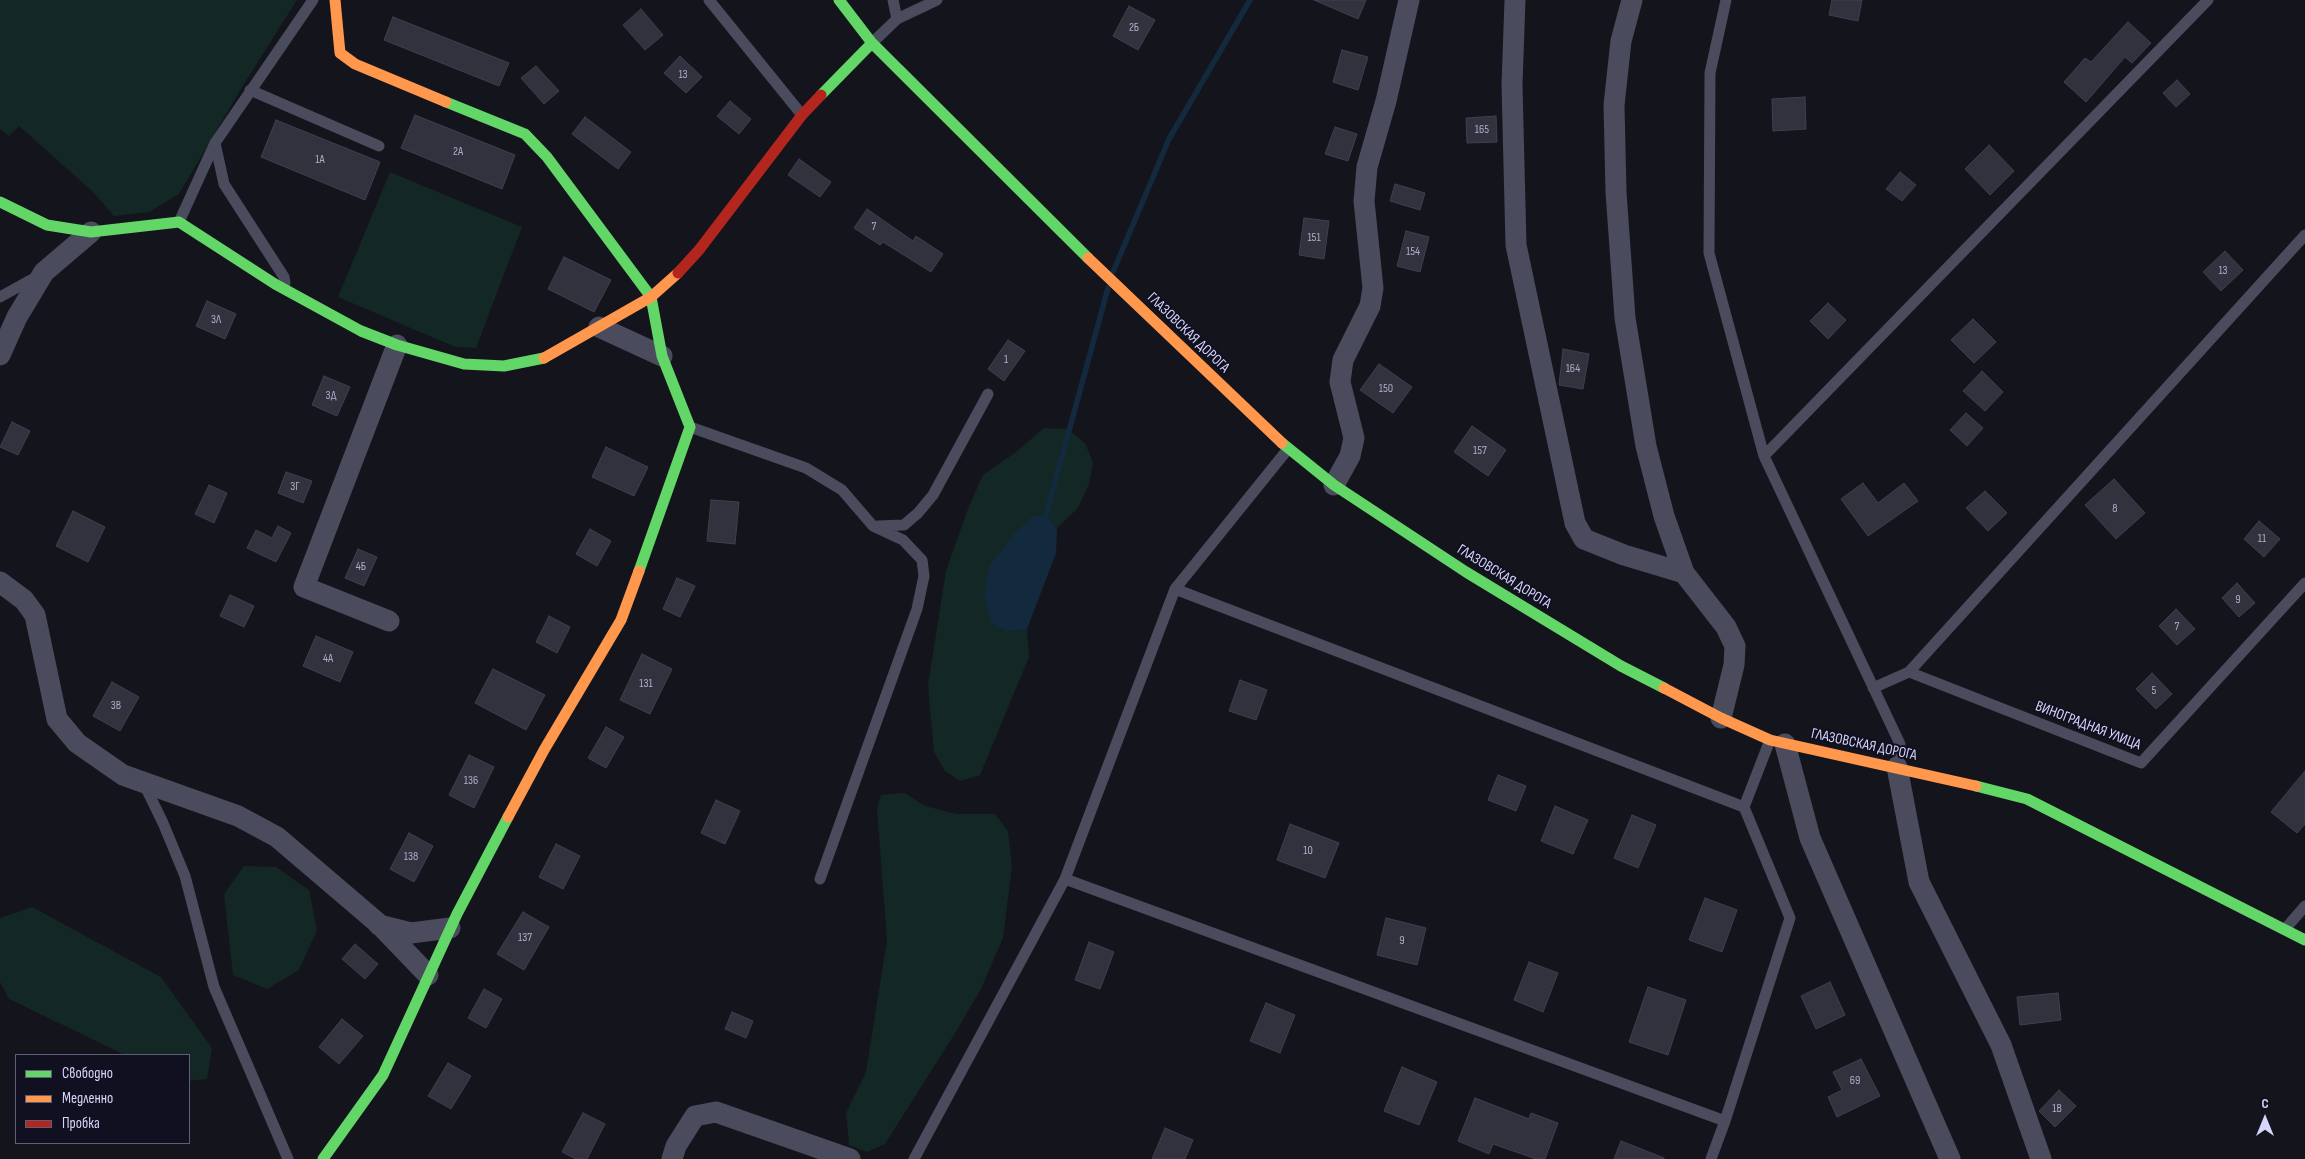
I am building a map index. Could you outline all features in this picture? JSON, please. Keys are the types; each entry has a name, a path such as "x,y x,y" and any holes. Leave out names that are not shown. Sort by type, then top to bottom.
{"street":[{"path":"323,1159 383,1075 450,928 544,750 620,620 690,427 662,356 651,297 547,157 525,134 355,64 340,53 336,0"},
{"name":"ГЛАЗОВСКАЯ ДОРОГА","path":"839,0 872,43 1052,224 1288,449 1334,485 1466,572 1613,661 1721,718 1778,742 1897,767 2027,799 2305,940"},
{"path":"1334,485 1350,456 1354,438 1340,382 1343,360 1370,306 1373,288 1364,202 1367,167 1386,101 1409,0"},
{"path":"1515,0 1512,85 1516,245 1575,523 1584,539 1624,555 1684,573"},
{"path":"1632,0 1621,41 1614,105 1616,192 1625,318 1646,446 1664,516 1684,573 1726,627 1734,646 1734,665 1721,718"},
{"path":"0,202 47,226 91,232 179,222 286,290 361,331 397,345 464,364 504,366 545,358 651,297 673,279 699,250 802,115 872,43"},
{"path":"0,355 17,317 44,272 91,232"},
{"path":"599,327 662,356"},
{"path":"389,621 304,587 397,345"},
{"path":"0,582 24,600 35,615 57,719 77,743 123,775 238,816 277,837 378,924 428,975"},
{"path":"1778,742 1810,838 1950,1159"},
{"path":"1897,767 1919,882 2001,1045 2041,1159"},
{"path":"378,924 411,933 450,928"},
{"path":"672,1159 676,1146 695,1116 716,1112 850,1159"}],"lane":[{"path":"179,222 216,143 250,90 313,0"},
{"path":"709,0 802,115"},
{"path":"893,0 898,18"},
{"path":"872,43 898,18 937,0"},
{"path":"1726,0 1710,73 1709,253 1764,456 1900,744 1897,767"},
{"path":"1764,456 2208,0"},
{"path":"250,90 379,146"},
{"path":"216,143 224,184 284,277 286,290"},
{"path":"1872,688 1909,672 2305,235"},
{"path":"0,297 44,272"},
{"path":"874,526 904,525 918,513 933,495 988,394"},
{"path":"690,427 806,468 842,490 874,526 904,540 922,560 924,576 917,609 820,879"},
{"path":"914,1159 1065,879 1175,589 1288,449"},
{"name":"ВИНОГРАДНАЯ УЛИЦА","path":"1909,672 2141,763 2305,583"},
{"path":"1175,589 1744,807 1790,918 1711,1159"},
{"path":"1744,807 1778,742"},
{"path":"142,782 163,823 185,876 214,987 288,1159"},
{"path":"1065,879 1725,1121"},
{"path":"2284,929 2305,906"}],"green space":[{"path":"0,0 297,0 244,84 179,194 149,212 114,216 93,192 19,126 9,136 0,129"},
{"path":"390,172 522,227 476,348 455,347 338,297"},
{"path":"1044,428 1068,429 1085,443 1093,463 1089,484 1078,508 1057,528 1046,515 1008,632 1027,629 1029,657 980,775 960,781 945,771 934,752 928,685 946,571 969,506 983,475 1016,452"},
{"path":"905,793 925,806 957,814 995,814 1008,831 1012,866 1003,938 981,989 885,1144 867,1152 849,1145 846,1113 866,1072 887,940 877,809 881,795"},
{"path":"244,866 276,867 309,890 317,930 299,970 267,989 233,975 224,894"},
{"path":"32,907 161,977 212,1048 207,1079 190,1081 190,1054 123,1054 9,999 0,982 0,918"}],"water":[{"path":"1046,515 1057,528 1056,553 1027,629 1008,632 991,623 984,596 989,567 1015,533 1033,516"}],"building":[{"path":"1314,0 1366,0 1358,19"},
{"path":"1832,0 1862,0 1858,21 1829,15"},
{"path":"1129,6 1155,20 1138,50 1113,36"},
{"path":"641,9 663,35 645,50 623,25"},
{"path":"393,17 509,63 499,86 384,40"},
{"path":"2128,22 2151,43 2132,63 2125,57 2086,102 2064,82 2085,58 2091,62"},
{"path":"1342,50 1368,57 1358,90 1333,82"},
{"path":"680,56 702,77 686,93 664,73"},
{"path":"536,66 559,91 544,104 521,78"},
{"path":"2177,80 2190,94 2176,107 2163,93"},
{"path":"1805,97 1806,129 1773,131 1772,99"},
{"path":"730,101 751,119 739,134 717,116"},
{"path":"415,115 515,155 502,189 401,148"},
{"path":"1496,116 1497,142 1467,143 1466,118"},
{"path":"585,117 631,152 618,169 572,134"},
{"path":"276,120 380,162 365,200 261,157"},
{"path":"1335,127 1357,134 1348,161 1325,154"},
{"path":"1989,145 2014,171 1990,195 1965,169"},
{"path":"799,159 831,182 820,197 788,175"},
{"path":"1900,172 1916,185 1902,201 1886,189"},
{"path":"1395,184 1425,193 1420,210 1390,201"},
{"path":"867,209 913,241 916,236 943,254 931,272 883,242 880,245 854,228"},
{"path":"1304,218 1329,221 1324,259 1299,255"},
{"path":"1406,231 1429,237 1420,272 1397,266"},
{"path":"2225,251 2243,270 2221,291 2203,272"},
{"path":"564,257 611,280 594,312 548,289"},
{"path":"207,301 236,314 225,339 196,326"},
{"path":"1828,303 1846,320 1828,339 1810,321"},
{"path":"1973,319 1996,342 1974,363 1951,340"},
{"path":"1008,340 1025,351 1004,381 988,369"},
{"path":"1563,349 1589,354 1583,389 1559,385"},
{"path":"1379,364 1412,387 1393,413 1360,390"},
{"path":"1982,371 2003,392 1985,411 1963,391"},
{"path":"324,376 350,387 337,416 312,405"},
{"path":"1966,413 1983,428 1967,446 1950,430"},
{"path":"12,422 30,431 18,455 0,447"},
{"path":"1472,426 1506,450 1488,476 1454,452"},
{"path":"606,447 648,467 634,496 592,477"},
{"path":"286,472 312,481 303,503 278,493"},
{"path":"2114,479 2145,513 2116,539 2085,505"},
{"path":"1863,483 1878,503 1904,483 1918,501 1868,536 1841,499"},
{"path":"209,485 227,493 214,523 195,514"},
{"path":"1985,491 2007,513 1988,531 1966,508"},
{"path":"711,500 739,502 735,544 707,541"},
{"path":"73,511 105,527 88,562 56,546"},
{"path":"2259,521 2280,539 2264,557 2244,539"},
{"path":"278,526 291,533 276,562 247,548 256,530 272,538"},
{"path":"590,529 611,541 597,566 576,554"},
{"path":"358,549 377,557 364,586 345,578"},
{"path":"677,578 695,586 680,617 663,609"},
{"path":"2237,583 2255,603 2239,617 2222,598"},
{"path":"230,595 254,606 244,627 220,616"},
{"path":"2176,609 2195,629 2177,645 2159,626"},
{"path":"549,616 570,627 557,653 536,642"},
{"path":"316,636 353,652 340,682 303,666"},
{"path":"642,654 672,669 650,714 620,700"},
{"path":"493,669 545,695 526,730 475,703"},
{"path":"2152,673 2172,694 2156,709 2136,689"},
{"path":"1240,680 1267,690 1256,720 1229,711"},
{"path":"112,682 139,697 120,731 93,716"},
{"path":"606,727 624,737 606,768 588,758"},
{"path":"469,755 494,767 474,808 449,795"},
{"path":"2305,771 2305,824 2297,833 2271,812"},
{"path":"1498,775 1526,786 1516,811 1488,800"},
{"path":"716,800 740,811 725,844 701,833"},
{"path":"1555,806 1588,820 1573,854 1541,841"},
{"path":"1632,815 1656,825 1638,868 1614,858"},
{"path":"1290,824 1339,843 1325,878 1277,860"},
{"path":"409,833 433,846 414,882 390,869"},
{"path":"556,844 580,856 563,889 539,877"},
{"path":"1705,898 1737,910 1722,952 1689,940"},
{"path":"523,912 549,927 524,970 497,954"},
{"path":"1386,918 1426,928 1417,965 1377,955"},
{"path":"1089,942 1114,952 1100,989 1075,980"},
{"path":"355,944 378,964 365,979 342,959"},
{"path":"1529,962 1558,973 1543,1012 1514,1000"},
{"path":"1830,982 1845,1015 1816,1029 1801,996"},
{"path":"1648,987 1686,1000 1668,1055 1629,1042"},
{"path":"484,989 502,999 486,1028 468,1018"},
{"path":"2058,993 2061,1020 2020,1025 2017,997"},
{"path":"1266,1003 1295,1015 1280,1053 1250,1041"},
{"path":"732,1012 753,1021 746,1038 725,1029"},
{"path":"342,1019 363,1036 339,1064 319,1047"},
{"path":"1861,1059 1880,1096 1837,1117 1828,1097 1842,1090 1833,1072"},
{"path":"448,1063 471,1076 451,1109 428,1096"},
{"path":"1402,1067 1437,1082 1419,1125 1384,1111"},
{"path":"2059,1090 2076,1106 2055,1127 2039,1111"},
{"path":"1475,1098 1529,1119 1531,1113 1558,1123 1545,1159 1536,1159 1493,1144 1489,1154 1458,1141"},
{"path":"583,1113 605,1124 587,1159 576,1159 562,1152"},
{"path":"1165,1128 1193,1140 1185,1159 1152,1159"},
{"path":"1621,1141 1664,1158 1664,1159 1614,1159"}],"waterway":[{"path":"1113,272 1169,139 1250,0"},
{"path":"1046,515 1108,288"}],"traffic: fast":[{"path":"839,0 872,43 1088,258"},
{"path":"821,95 872,43"},
{"path":"446,102 525,134 547,157 651,297 662,356 690,427 639,571"},
{"path":"0,202 47,225 91,232 179,222 275,284 361,331 397,345 464,364 504,366 544,358"},
{"path":"1282,443 1334,485 1466,572 1621,666 1664,688"},
{"path":"1976,786 2027,799 2305,940"},
{"path":"323,1159 383,1075 457,914 508,817"}],"traffic: slow":[{"path":"335,0 340,53 355,64 446,102"},
{"path":"1088,258 1282,443"},
{"path":"544,358 651,297 678,273"},
{"path":"508,817 544,750 621,620 639,571"},
{"path":"1664,688 1721,718 1770,740 1976,786"}],"traffic: jam":[{"path":"678,273 699,250 802,115 821,95"}]}
